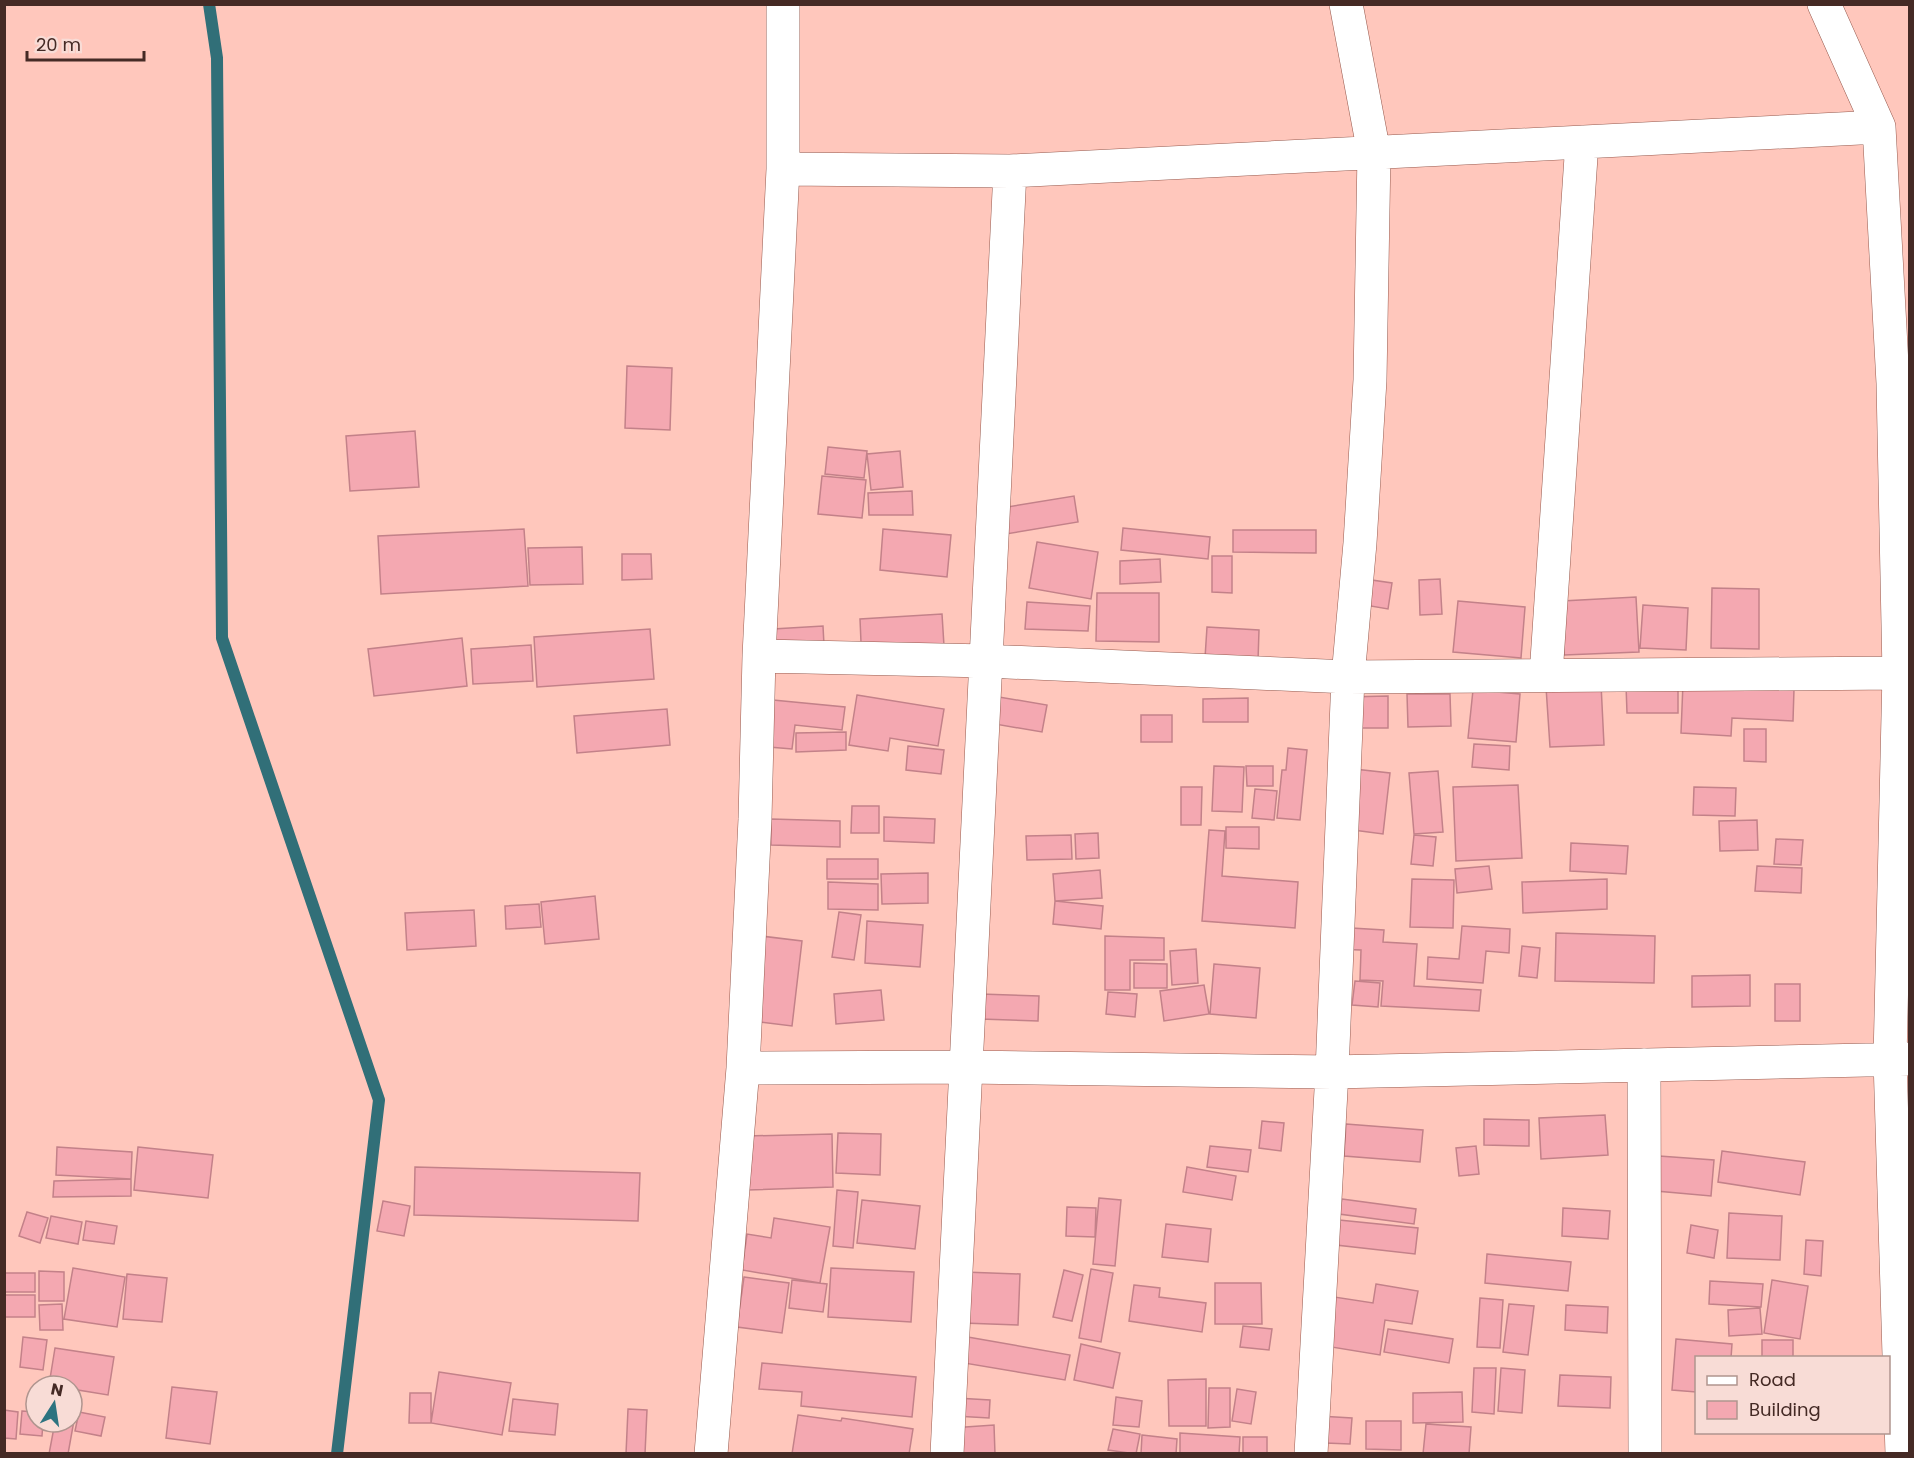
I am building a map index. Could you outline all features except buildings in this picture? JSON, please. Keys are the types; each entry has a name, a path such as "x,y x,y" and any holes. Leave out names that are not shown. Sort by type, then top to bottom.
{"street":[{"path":"711,1454 743,1068 755,819 759,656 783,169 783,4"},
{"path":"1311,1454 1332,1072 1348,677 1360,543 1370,380 1374,153 1346,4"},
{"path":"1824,4 1879,127 1893,383 1899,672 1902,1454"},
{"path":"783,169 1010,171 1879,127"},
{"path":"1546,675 1582,142"},
{"path":"947,1454 1010,171"},
{"path":"759,656 986,661 1348,677 1899,672"},
{"path":"743,1068 966,1066 1332,1072 1900,1059"},
{"path":"1644,1065 1645,1454"}],"waterway":[{"path":"209,4 217,58 222,638 379,1100 337,1454"}]}
